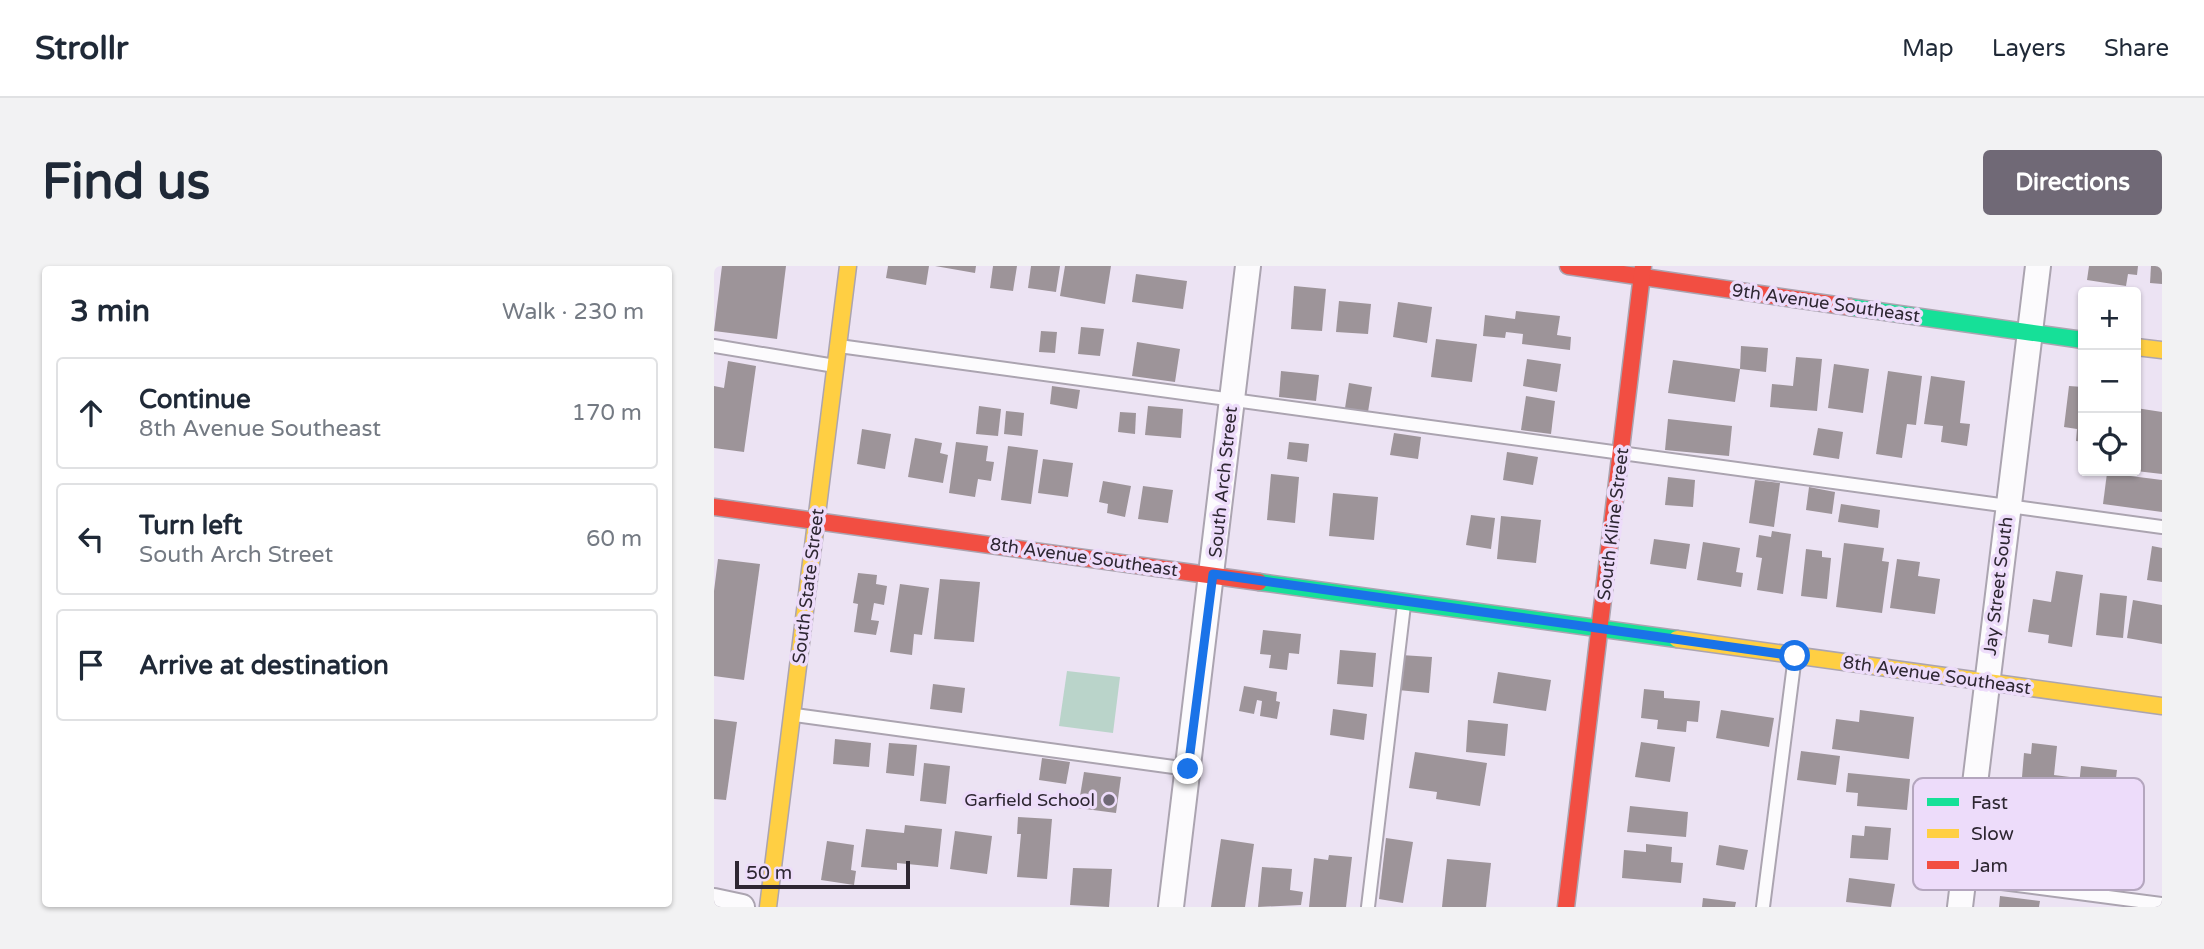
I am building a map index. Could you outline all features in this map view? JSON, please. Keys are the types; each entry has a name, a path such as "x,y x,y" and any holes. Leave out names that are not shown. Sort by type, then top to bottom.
{"street":[{"name":"South State Street","path":"768,907 848,266"},
{"name":"South Arch Street","path":"1171,907 1248,266"},
{"name":"9th Avenue Southeast","path":"1568,266 1642,271 2078,339"},
{"name":"Jay Street South","path":"1975,778 2038,266"},
{"name":"South Kline Street","path":"1566,907 1642,271"},
{"path":"2141,348 2162,350"},
{"name":"8th Avenue Southeast","path":"714,507 2162,706"},
{"path":"714,901 742,907"}],"lane":[{"path":"714,346 836,366"},
{"path":"839,346 1622,451 2162,527"},
{"path":"1368,907 1405,601"},
{"path":"1763,907 1795,656"},
{"path":"792,714 1188,769"},
{"path":"2055,890 2162,904"}],"green space":[{"path":"1067,671 1120,677 1113,733 1059,726"}],"building":[{"path":"722,266 786,266 777,339 714,331"},
{"path":"888,266 929,266 926,285 886,278"},
{"path":"935,266 976,266 975,273"},
{"path":"993,266 1017,266 1013,291 990,288"},
{"path":"1031,266 1060,266 1056,292 1028,288"},
{"path":"1065,266 1111,266 1105,304 1060,296"},
{"path":"2089,266 2138,266 2137,275 2128,274 2126,286 2087,280"},
{"path":"2151,266 2162,266 2162,284 2150,283"},
{"path":"1136,274 1187,281 1183,309 1132,302"},
{"path":"1294,286 1326,289 1322,331 1291,329"},
{"path":"1339,301 1371,304 1368,334 1336,332"},
{"path":"1398,302 1432,307 1427,343 1393,337"},
{"path":"1516,311 1560,316 1557,335 1571,337 1570,350 1522,344 1523,334 1506,332 1505,338 1483,336 1485,315 1515,319"},
{"path":"1081,327 1104,329 1100,356 1078,354"},
{"path":"1041,331 1057,332 1055,353 1039,352"},
{"path":"1436,339 1477,344 1472,382 1431,377"},
{"path":"1137,342 1180,349 1175,382 1132,376"},
{"path":"1741,346 1768,348 1766,372 1740,369"},
{"path":"1796,357 1822,359 1817,411 1770,407 1772,384 1793,386"},
{"path":"1527,359 1561,364 1557,392 1523,386"},
{"path":"1673,360 1740,369 1735,402 1668,393"},
{"path":"728,361 756,366 744,452 714,448 714,386 724,388"},
{"path":"1834,364 1869,369 1863,413 1828,408"},
{"path":"1281,371 1319,375 1316,401 1279,397"},
{"path":"1888,371 1922,376 1916,425 1907,424 1902,458 1876,454"},
{"path":"1931,376 1965,381 1960,423 1970,424 1967,446 1941,442 1943,426 1924,424"},
{"path":"1349,383 1372,387 1368,412 1345,408"},
{"path":"1052,386 1080,390 1077,409 1050,404"},
{"path":"2069,386 2078,387 2078,441 2077,429 2064,427"},
{"path":"1526,396 1555,401 1551,434 1521,430"},
{"path":"979,406 1001,409 998,436 976,434"},
{"path":"1148,406 1183,409 1181,438 1145,435"},
{"path":"2141,409 2162,412 2162,474 2141,472"},
{"path":"1006,411 1024,413 1022,436 1004,434"},
{"path":"1120,412 1136,413 1135,434 1118,432"},
{"path":"1668,419 1732,426 1729,456 1665,450"},
{"path":"1818,428 1843,432 1839,459 1813,455"},
{"path":"862,429 891,434 885,469 857,464"},
{"path":"1394,433 1421,437 1418,459 1390,455"},
{"path":"915,438 942,443 940,453 948,455 943,483 908,477"},
{"path":"956,442 988,446 986,461 994,462 991,481 978,479 975,497 949,493"},
{"path":"1289,442 1309,444 1307,462 1287,459"},
{"path":"1008,446 1038,450 1031,504 1001,500"},
{"path":"1507,452 1538,457 1533,485 1503,480"},
{"path":"1043,459 1073,463 1068,497 1038,493"},
{"path":"1271,474 1299,477 1295,523 1267,520"},
{"path":"2107,476 2162,480 2162,512 2103,504"},
{"path":"1668,477 1695,480 1693,507 1665,505"},
{"path":"1755,480 1780,483 1774,527 1749,523"},
{"path":"1103,481 1131,486 1125,517 1107,513 1108,504 1099,502"},
{"path":"1143,486 1173,490 1168,523 1138,519"},
{"path":"1809,487 1835,492 1832,514 1806,510"},
{"path":"1333,493 1378,497 1374,540 1329,536"},
{"path":"1841,504 1880,510 1878,528 1838,522"},
{"path":"1471,515 1495,518 1491,549 1466,545"},
{"path":"1501,516 1541,520 1536,563 1497,559"},
{"path":"1772,531 1791,534 1783,594 1757,590 1762,558 1756,557 1759,535 1771,537"},
{"path":"1654,539 1690,544 1686,569 1650,564"},
{"path":"1703,542 1740,548 1736,572 1743,573 1741,587 1697,580"},
{"path":"1844,543 1884,548 1882,561 1889,562 1882,613 1836,607"},
{"path":"2152,546 2162,548 2162,582 2147,580"},
{"path":"1806,549 1822,551 1822,557 1831,558 1827,599 1801,596"},
{"path":"718,559 760,564 744,680 714,676 714,591"},
{"path":"1897,559 1920,562 1918,576 1940,579 1935,614 1890,608"},
{"path":"2056,571 2083,575 2072,647 2048,643 2049,635 2028,632 2033,599 2051,602"},
{"path":"858,573 877,575 876,584 887,586 884,605 874,603 871,620 879,621 876,635 854,632 858,604 853,603"},
{"path":"940,579 980,582 974,642 934,639"},
{"path":"900,584 929,588 922,635 914,634 912,655 890,652"},
{"path":"2100,593 2127,596 2123,638 2096,635"},
{"path":"2133,600 2162,605 2162,644 2127,638"},
{"path":"1263,630 1301,634 1299,654 1289,653 1287,670 1269,668 1271,655 1260,654"},
{"path":"1340,650 1376,653 1373,687 1337,684"},
{"path":"1401,655 1432,657 1429,693 1398,690"},
{"path":"1498,672 1551,680 1546,711 1493,703"},
{"path":"933,684 965,688 962,713 930,709"},
{"path":"1244,686 1277,692 1276,701 1280,702 1277,719 1260,716 1262,701 1257,700 1254,714 1239,711"},
{"path":"1644,689 1664,691 1664,698 1700,701 1698,722 1687,721 1686,732 1657,729 1658,720 1641,718"},
{"path":"1333,709 1367,714 1364,740 1330,735"},
{"path":"1721,710 1774,718 1769,747 1716,738"},
{"path":"1860,710 1914,717 1909,759 1832,749 1836,719 1859,722"},
{"path":"714,719 737,722 726,800 714,799"},
{"path":"1468,720 1508,724 1505,756 1466,752"},
{"path":"835,739 871,743 869,767 833,764"},
{"path":"1641,742 1675,747 1670,782 1635,777"},
{"path":"889,743 917,745 914,776 886,773"},
{"path":"2032,743 2057,746 2054,775 2070,778 2022,778 2024,753 2031,754"},
{"path":"1801,751 1840,756 1836,785 1797,780"},
{"path":"1415,752 1487,763 1480,806 1436,799 1437,792 1409,788"},
{"path":"1042,758 1070,762 1066,784 1039,780"},
{"path":"924,763 950,766 946,804 920,801"},
{"path":"2081,766 2117,770 2116,778 2080,778"},
{"path":"1084,772 1121,777 1116,813 1078,808"},
{"path":"1848,773 1910,779 1907,810 1857,806 1858,793 1846,792"},
{"path":"1630,806 1688,812 1686,837 1627,832"},
{"path":"1018,817 1052,819 1047,879 1017,877 1021,834 1017,834"},
{"path":"905,825 942,829 938,867 897,863 897,870 861,867 866,829 904,833"},
{"path":"1865,826 1891,828 1888,860 1850,858 1852,835 1864,836"},
{"path":"955,831 992,836 987,874 950,869"},
{"path":"1386,838 1413,842 1403,903 1379,899"},
{"path":"1221,839 1254,844 1245,907 1211,907"},
{"path":"827,841 854,845 851,870 856,871 854,885 821,880"},
{"path":"1646,844 1672,847 1671,862 1683,863 1681,883 1622,878 1624,850 1646,852"},
{"path":"1719,845 1748,850 1744,870 1716,865"},
{"path":"1329,855 1352,857 1346,907 1309,907 1314,858 1328,860"},
{"path":"1447,859 1491,863 1486,907 1442,907"},
{"path":"1262,867 1292,869 1290,890 1303,892 1301,905 1258,907"},
{"path":"1073,868 1112,869 1109,907 1070,905"},
{"path":"1849,878 1895,884 1891,907 1846,902"},
{"path":"2000,896 2040,901 2039,907 1999,907"},
{"path":"1703,898 1736,902 1735,907 1702,907"}],"traffic: fast":[{"path":"1850,307 2078,339"},
{"path":"1259,582 1677,639"}],"traffic: slow":[{"path":"768,907 848,266"},
{"path":"2141,348 2162,350"},
{"path":"1677,639 2162,706"}],"traffic: jam":[{"path":"1568,266 1850,307"},
{"path":"1566,907 1643,266"},
{"path":"714,507 1259,582"}],"place":[{"name":"Garfield School","path":"1109,800"}],"route":[{"path":"1188,769 1213,574 1795,656"}]}
